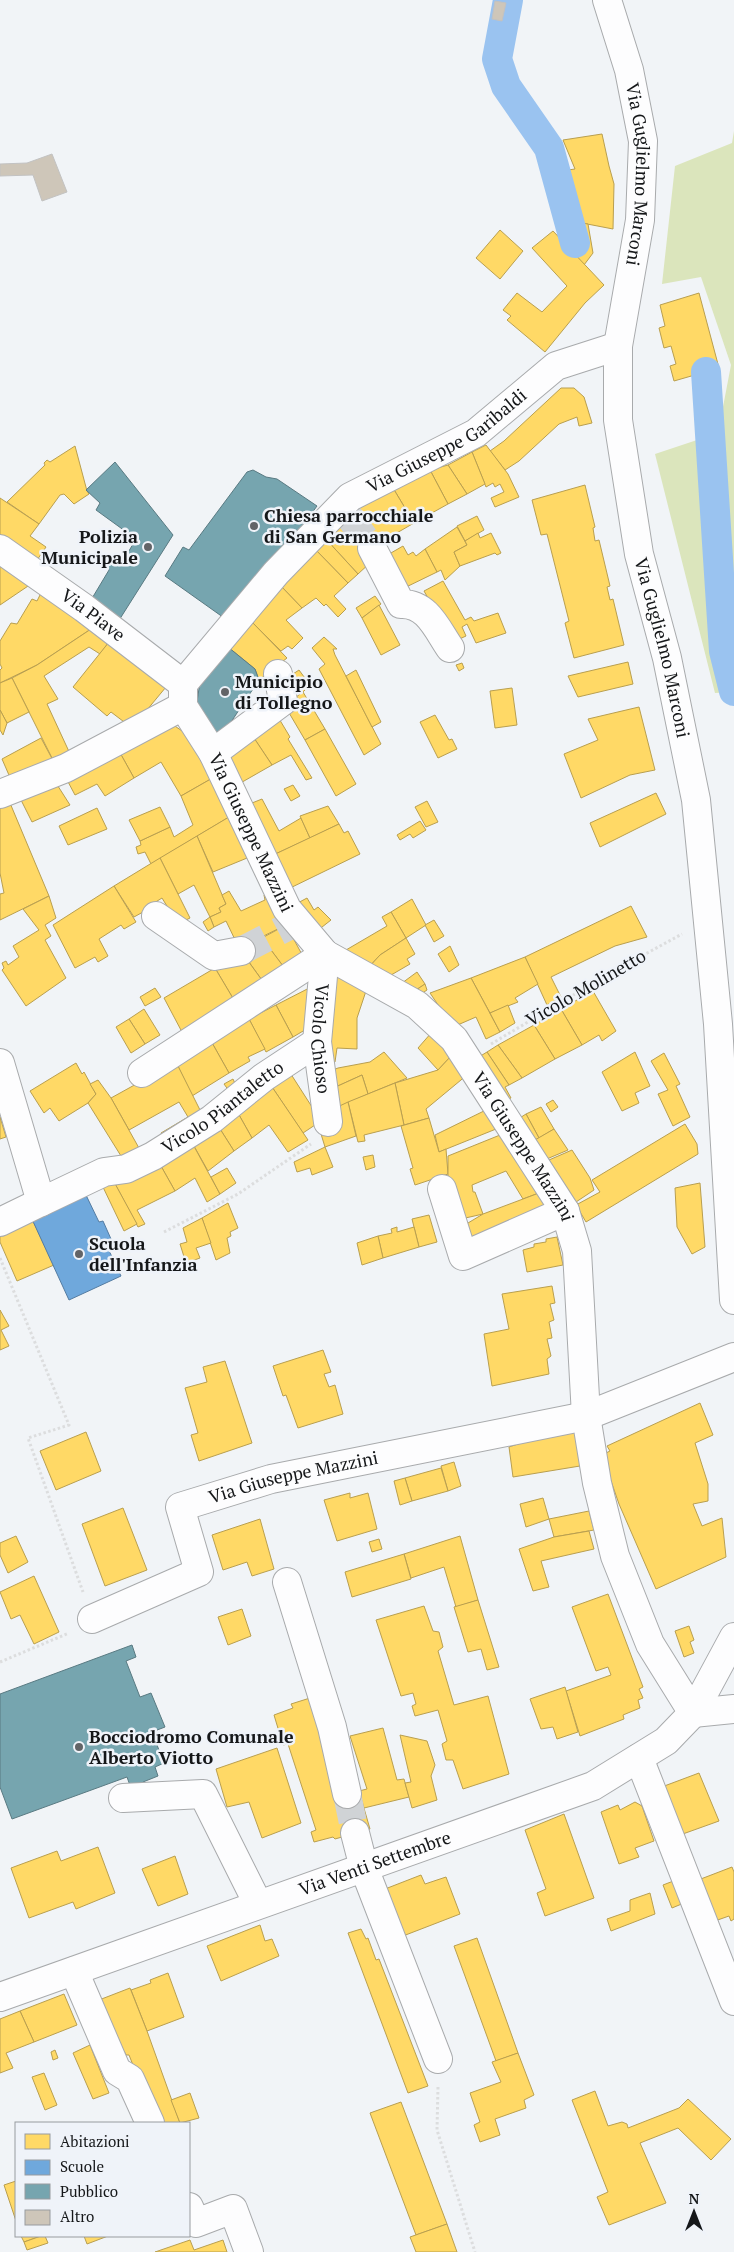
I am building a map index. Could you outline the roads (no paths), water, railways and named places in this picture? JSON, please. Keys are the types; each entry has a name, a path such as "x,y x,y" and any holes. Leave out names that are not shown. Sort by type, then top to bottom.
{"street":[{"name":"Via Guglielmo Marconi","path":"607,0 629,70 643,141 640,220 618,346 618,420 639,554 667,658 696,800 718,1024 734,1300"},
{"name":"Via Giuseppe Garibaldi","path":"0,794 66,768 183,695 276,573 345,510 350,497 476,433 556,366 618,346"},
{"path":"372,548 382,564 401,604 412,604 426,611 450,648"},
{"name":"Via Piave","path":"0,549 84,608 183,695"},
{"path":"212,753 283,701 278,674"},
{"name":"Via Giuseppe Mazzini","path":"183,695 287,909 292,924 325,954 417,1005 454,1039 565,1211 577,1252 586,1416 597,1482 615,1556 650,1644 693,1713"},
{"path":"156,916 214,956 241,951"},
{"path":"142,1073 325,954"},
{"name":"Vicolo Chioso","path":"325,954 317,1042 328,1122"},
{"name":"Vicolo Piantaletto","path":"0,1222 104,1172 126,1169 153,1156 212,1119 264,1078 317,1042"},
{"path":"0,1063 41,1202"},
{"path":"442,1189 463,1256 565,1211"},
{"name":"Via Giuseppe Mazzini","path":"92,1619 199,1572 180,1507 271,1479 586,1416 734,1357"},
{"path":"287,1582 332,1727 347,1794"},
{"path":"693,1713 734,1637"},
{"path":"693,1713 734,1709"},
{"name":"Via Venti Settembre","path":"0,1997 593,1786 666,1741 693,1713"},
{"path":"639,1758 734,2000"},
{"path":"122,1798 203,1794 258,1904"},
{"path":"355,1833 364,1868 438,2059"},
{"path":"74,1971 117,2071 130,2079 150,2122"},
{"path":"190,2210 196,2223 233,2209 249,2252"}],"waterway":[{"path":"508,0 497,59 506,86 549,148 575,243"},
{"path":"706,372 724,651 734,691"}],"tunnel":[{"path":"348,515 372,548"},
{"path":"241,951 287,927"},
{"path":"347,1794 355,1833"}],"place":[{"name":"Chiesa parrocchiale di San Germano","path":"254,526"},
{"name":"Polizia Municipale","path":"148,547"},
{"name":"Municipio di Tollegno","path":"225,692"},
{"name":"Scuola dell'Infanzia","path":"79,1254"},
{"name":"Bocciodromo Comunale Alberto Viotto","path":"79,1747"}]}
